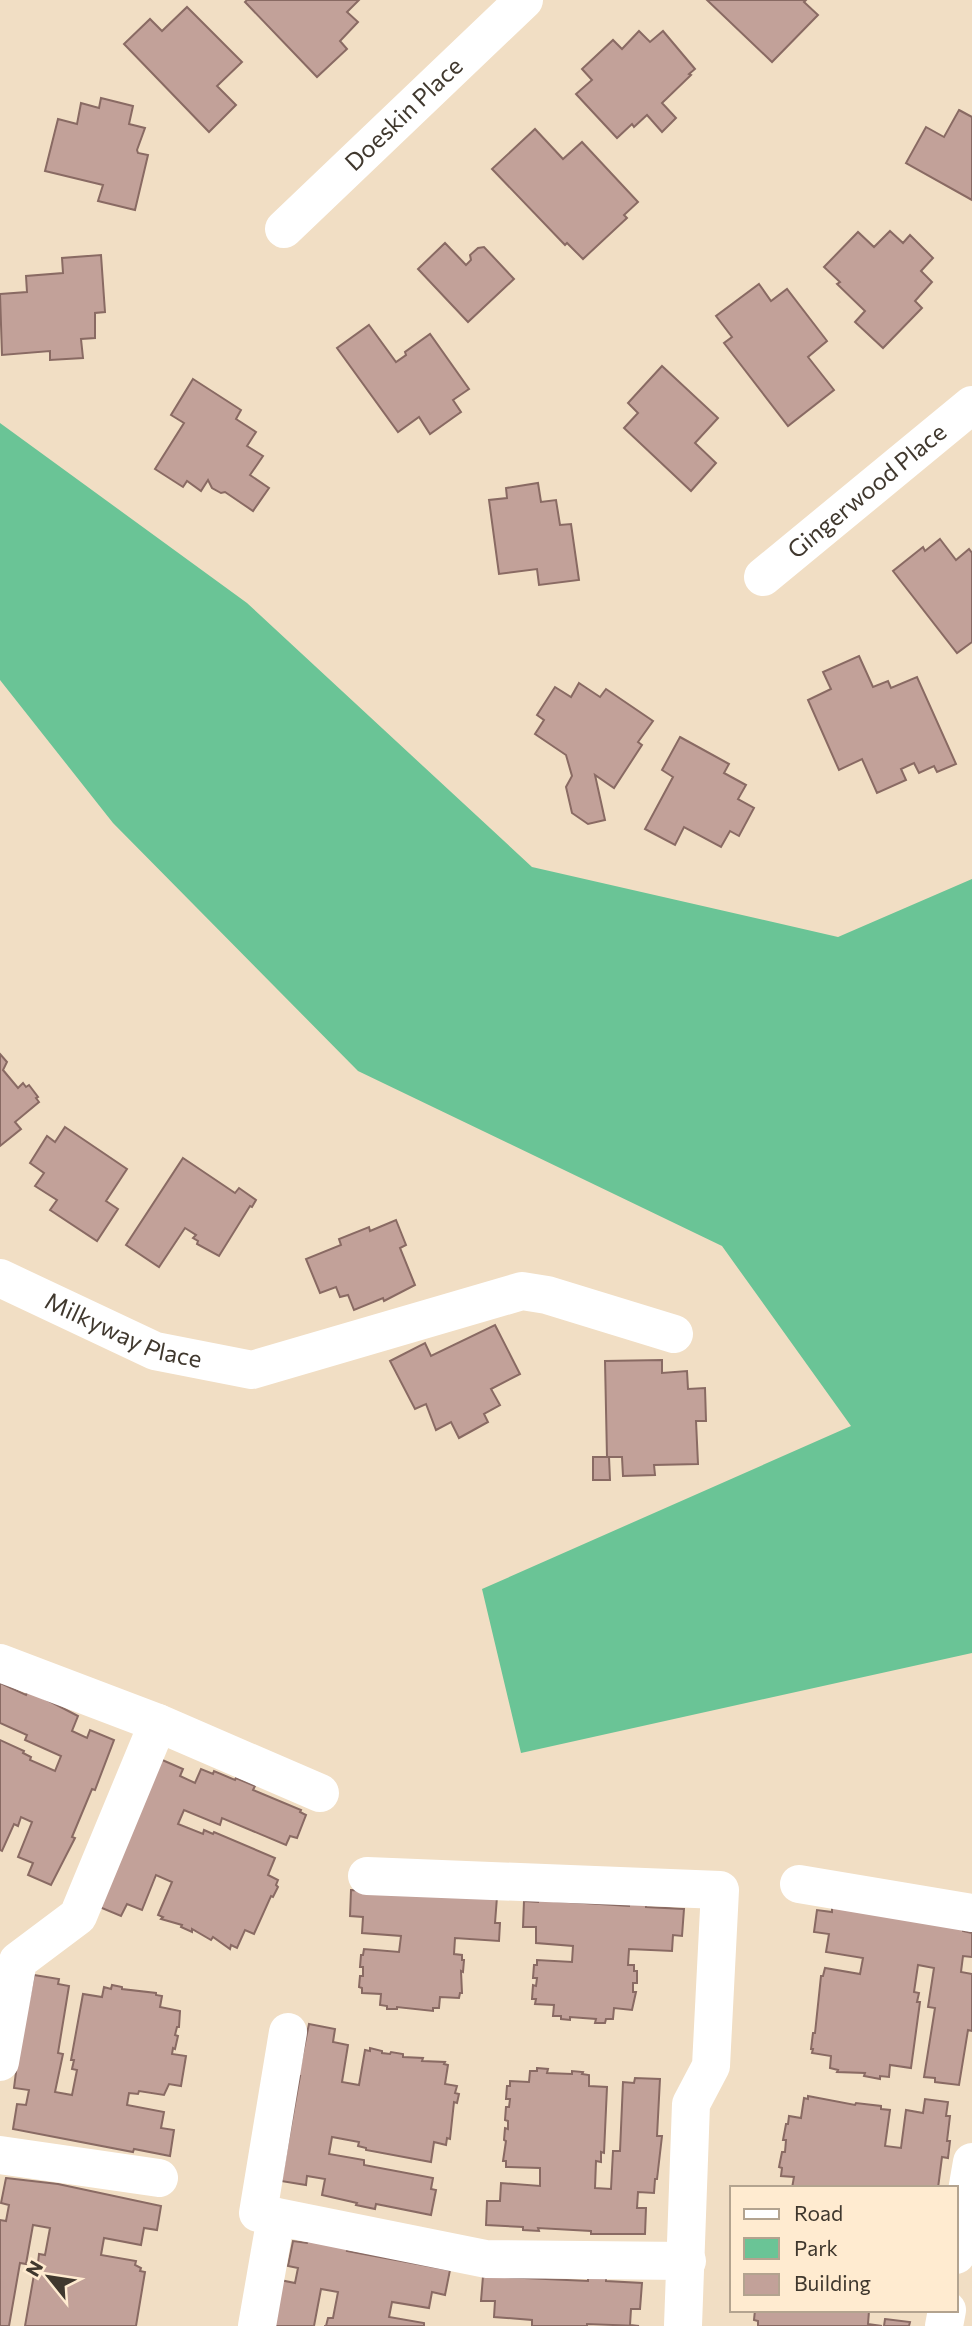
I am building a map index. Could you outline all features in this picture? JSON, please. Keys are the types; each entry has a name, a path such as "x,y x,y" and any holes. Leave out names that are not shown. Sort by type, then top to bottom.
{"street":[{"name":"Doeskin Place","path":"284,229 524,0"},
{"name":"Gingerwood Place","path":"763,577 972,405"},
{"name":"Milkyway Place","path":"0,1278 155,1351 252,1370 522,1291 547,1295 674,1334"},
{"path":"0,1663 158,1723 320,1793"},
{"path":"0,2062 18,1961 78,1916 158,1723"},
{"path":"367,1876 720,1890 711,2066 691,2104 683,2326"},
{"path":"799,1884 972,1913"},
{"path":"288,2032 258,2213 486,2259 687,2262"},
{"path":"0,2154 159,2178"},
{"path":"958,2243 972,2162"},
{"path":"257,2326 276,2217"}],"green space":[{"path":"0,423 247,603 532,867 838,937 972,879 972,1653 521,1753 482,1589 851,1426 722,1246 358,1071 113,823 0,680"}],"building":[{"path":"359,0 347,12 358,22 340,41 347,49 317,77 245,2"},
{"path":"707,0 806,0 804,2 818,15 772,62"},
{"path":"187,7 242,62 217,86 236,105 209,132 124,44 150,19 162,31"},
{"path":"639,31 650,42 663,31 695,69 662,103 676,118 662,132 647,115 617,138 576,94 592,80 582,69 613,40 622,49"},
{"path":"101,98 133,106 129,124 145,128 137,150 138,153 148,155 135,210 98,201 103,185 45,171 58,119 77,124 81,103 99,108"},
{"path":"959,110 972,117 972,200 906,163 926,127 944,137"},
{"path":"535,129 563,159 582,142 638,202 624,215 627,218 583,259 567,243 565,245 492,169"},
{"path":"890,231 903,243 910,235 933,258 921,271 932,282 915,301 922,308 883,348 855,322 865,311 824,267 858,232 874,247"},
{"path":"445,243 466,265 471,260 470,255 478,248 484,247 514,279 468,322 418,269"},
{"path":"101,255 105,312 95,313 95,338 81,339 83,358 50,360 50,351 2,355 0,294 27,292 26,276 63,273 62,258"},
{"path":"759,284 771,301 787,289 827,341 808,357 834,390 788,426 724,343 732,337 716,316"},
{"path":"369,325 396,362 430,334 469,389 453,400 461,412 430,434 419,417 398,432 337,348"},
{"path":"662,366 718,418 695,443 716,463 691,491 624,428 638,413 628,403"},
{"path":"193,379 241,410 236,419 256,432 247,446 263,456 250,475 269,488 253,511 225,492 221,493 212,488 208,480 201,491 187,481 183,487 155,469 184,423 171,415"},
{"path":"538,483 541,502 556,500 560,525 571,524 579,580 539,585 537,569 499,574 489,500 507,498 506,488"},
{"path":"940,539 956,560 969,549 972,553 972,642 957,653 893,571 923,547 925,551"},
{"path":"859,656 873,687 888,681 891,688 917,677 956,764 937,772 934,766 919,773 914,763 901,769 906,780 877,793 862,759 839,770 808,700 831,689 823,672"},
{"path":"579,683 600,697 606,689 653,721 638,742 642,745 614,788 595,775 605,820 588,824 572,813 566,787 572,776 566,755 535,734 544,720 537,715 555,687 571,697"},
{"path":"680,737 729,764 724,773 746,785 738,799 754,808 739,836 730,831 721,847 684,827 675,845 645,829 673,777 662,770"},
{"path":"0,1054 7,1062 3,1070 18,1088 23,1083 26,1087 29,1085 39,1102 15,1122 21,1129 0,1146"},
{"path":"65,1127 127,1169 106,1201 118,1209 97,1241 50,1210 57,1200 35,1186 44,1173 30,1163 47,1136 55,1142"},
{"path":"183,1158 235,1193 239,1188 256,1200 219,1256 197,1244 198,1241 193,1238 196,1235 185,1228 159,1267 126,1245"},
{"path":"396,1220 406,1245 400,1248 415,1285 384,1301 383,1298 354,1310 348,1295 340,1297 336,1287 320,1293 306,1259 341,1245 339,1239 369,1227 370,1231"},
{"path":"495,1325 520,1374 491,1389 500,1405 484,1414 488,1422 459,1438 451,1422 436,1430 426,1404 415,1409 390,1361 425,1343 431,1356"},
{"path":"662,1360 662,1373 687,1371 688,1389 705,1388 706,1421 696,1421 698,1464 654,1465 655,1475 623,1476 622,1457 609,1457 610,1480 593,1480 593,1457 607,1457 605,1361"},
{"path":"0,1683 26,1695 28,1690 78,1716 72,1731 87,1738 90,1730 114,1740 95,1790 92,1789 72,1837 75,1838 51,1885 28,1875 33,1863 18,1857 32,1822 21,1817 18,1826 14,1824 2,1851 0,1850 0,1740 24,1751 23,1753 31,1757 30,1760 55,1771 61,1756 25,1740 27,1735 0,1723"},
{"path":"160,1759 183,1769 180,1776 195,1783 201,1769 213,1774 214,1771 255,1786 253,1790 301,1810 300,1812 306,1815 297,1838 290,1836 286,1845 222,1818 220,1825 184,1810 178,1824 203,1834 204,1830 213,1834 214,1832 275,1858 268,1875 278,1880 278,1887 273,1897 271,1896 254,1934 245,1930 237,1948 231,1945 230,1949 213,1937 211,1940 192,1929 192,1932 181,1927 182,1925 161,1919 163,1917 158,1915 172,1882 156,1875 142,1910 127,1904 121,1916 97,1906"},
{"path":"351,1890 497,1897 495,1923 500,1923 499,1941 455,1938 454,1954 462,1955 464,1960 463,1972 461,1971 462,1993 459,1998 440,1997 439,2008 433,2008 433,2011 397,2007 387,2009 387,2006 380,2005 381,1994 362,1993 362,1988 359,1987 360,1976 363,1976 363,1967 360,1967 361,1955 364,1949 399,1952 401,1936 362,1933 363,1917 350,1916"},
{"path":"524,1901 629,1906 629,1903 646,1904 646,1907 684,1909 682,1936 673,1935 672,1951 629,1949 628,1965 634,1965 634,1971 637,1971 637,1983 633,1983 633,1992 636,1992 632,2010 614,2008 613,2019 606,2019 605,2023 595,2023 596,2019 561,2019 561,2016 553,2016 554,2005 535,2004 536,1999 532,1999 533,1985 536,1986 537,1978 533,1978 534,1965 537,1965 537,1960 572,1962 573,1946 536,1943 536,1927 523,1927"},
{"path":"832,1907 963,1928 963,1931 972,1933 972,1957 963,1956 961,1972 972,1974 972,2031 968,2030 959,2085 935,2082 935,2078 924,2077 935,2008 928,2007 934,1968 918,1965 914,1992 919,1993 917,2002 920,2002 911,2068 890,2065 889,2077 880,2076 880,2079 864,2076 865,2073 837,2072 838,2070 830,2068 831,2056 812,2053 821,1976 825,1968 860,1974 863,1958 826,1952 829,1934 814,1932 817,1910 832,1912"},
{"path":"34,1975 59,1979 58,1984 69,1986 58,2053 63,2054 55,2092 72,2095 77,2070 72,2069 74,2060 71,2060 83,1994 102,1997 104,1987 111,1989 112,1985 122,1989 156,1993 162,1996 160,2007 180,2011 179,2027 175,2035 178,2036 172,2054 186,2056 181,2086 169,2084 164,2095 139,2091 138,2094 129,2093 127,2105 164,2112 161,2128 174,2130 170,2156 134,2149 133,2152 13,2129 17,2104 26,2105 29,2090 14,2088 14,2072"},
{"path":"309,2024 335,2029 333,2042 348,2045 342,2082 359,2085 365,2050 370,2051 370,2048 382,2053 403,2054 403,2057 423,2058 422,2061 445,2062 444,2064 448,2065 445,2084 457,2086 455,2093 459,2094 457,2103 454,2102 450,2139 447,2138 446,2145 434,2142 431,2162 366,2150 358,2146 359,2142 332,2137 329,2154 364,2160 364,2165 433,2178 431,2189 436,2190 431,2215 376,2204 375,2209 322,2195 325,2179 307,2176 306,2185 281,2181"},
{"path":"537,2068 548,2069 547,2073 583,2072 582,2074 589,2075 589,2086 607,2087 604,2153 601,2152 601,2162 596,2161 595,2188 611,2189 613,2151 620,2151 623,2082 634,2083 635,2078 660,2079 657,2136 662,2136 657,2179 654,2193 638,2192 637,2208 646,2208 645,2234 591,2234 591,2231 538,2228 539,2231 523,2230 523,2227 486,2225 487,2201 500,2201 501,2183 540,2186 540,2168 506,2167 506,2161 503,2161 505,2128 508,2129 508,2121 505,2120 506,2107 509,2107 510,2099 506,2099 507,2086 510,2086 510,2081 529,2082 530,2071 537,2071"},
{"path":"808,2096 855,2105 881,2106 881,2109 890,2110 885,2146 901,2148 906,2110 923,2113 925,2099 948,2102 946,2116 950,2116 947,2141 950,2141 948,2158 942,2157 938,2186 792,2186 794,2177 781,2176 782,2168 779,2167 782,2152 785,2152 786,2140 783,2140 789,2116 801,2118 804,2098 808,2099"},
{"path":"6,2178 58,2184 161,2206 157,2230 144,2228 141,2245 104,2238 101,2255 136,2261 135,2265 145,2272 136,2326 25,2326 36,2263 39,2254 45,2255 50,2228 33,2225 26,2264 20,2263 9,2326 0,2326 0,2220 6,2221 9,2205 1,2203"},
{"path":"308,2240 348,2247 347,2251 450,2270 445,2295 432,2292 429,2308 392,2302 389,2317 424,2323 424,2326 326,2326 328,2318 333,2318 338,2292 321,2289 314,2326 266,2326 280,2280 295,2283 298,2268 288,2266 293,2241 307,2243"},
{"path":"483,2276 588,2281 588,2277 642,2283 640,2309 631,2309 630,2325 639,2326 532,2326 532,2320 494,2317 495,2301 481,2301"},
{"path":"755,2312 869,2312 868,2324 882,2326 758,2326 758,2321 754,2320"},
{"path":"885,2319 910,2322 909,2326 884,2326"}]}
